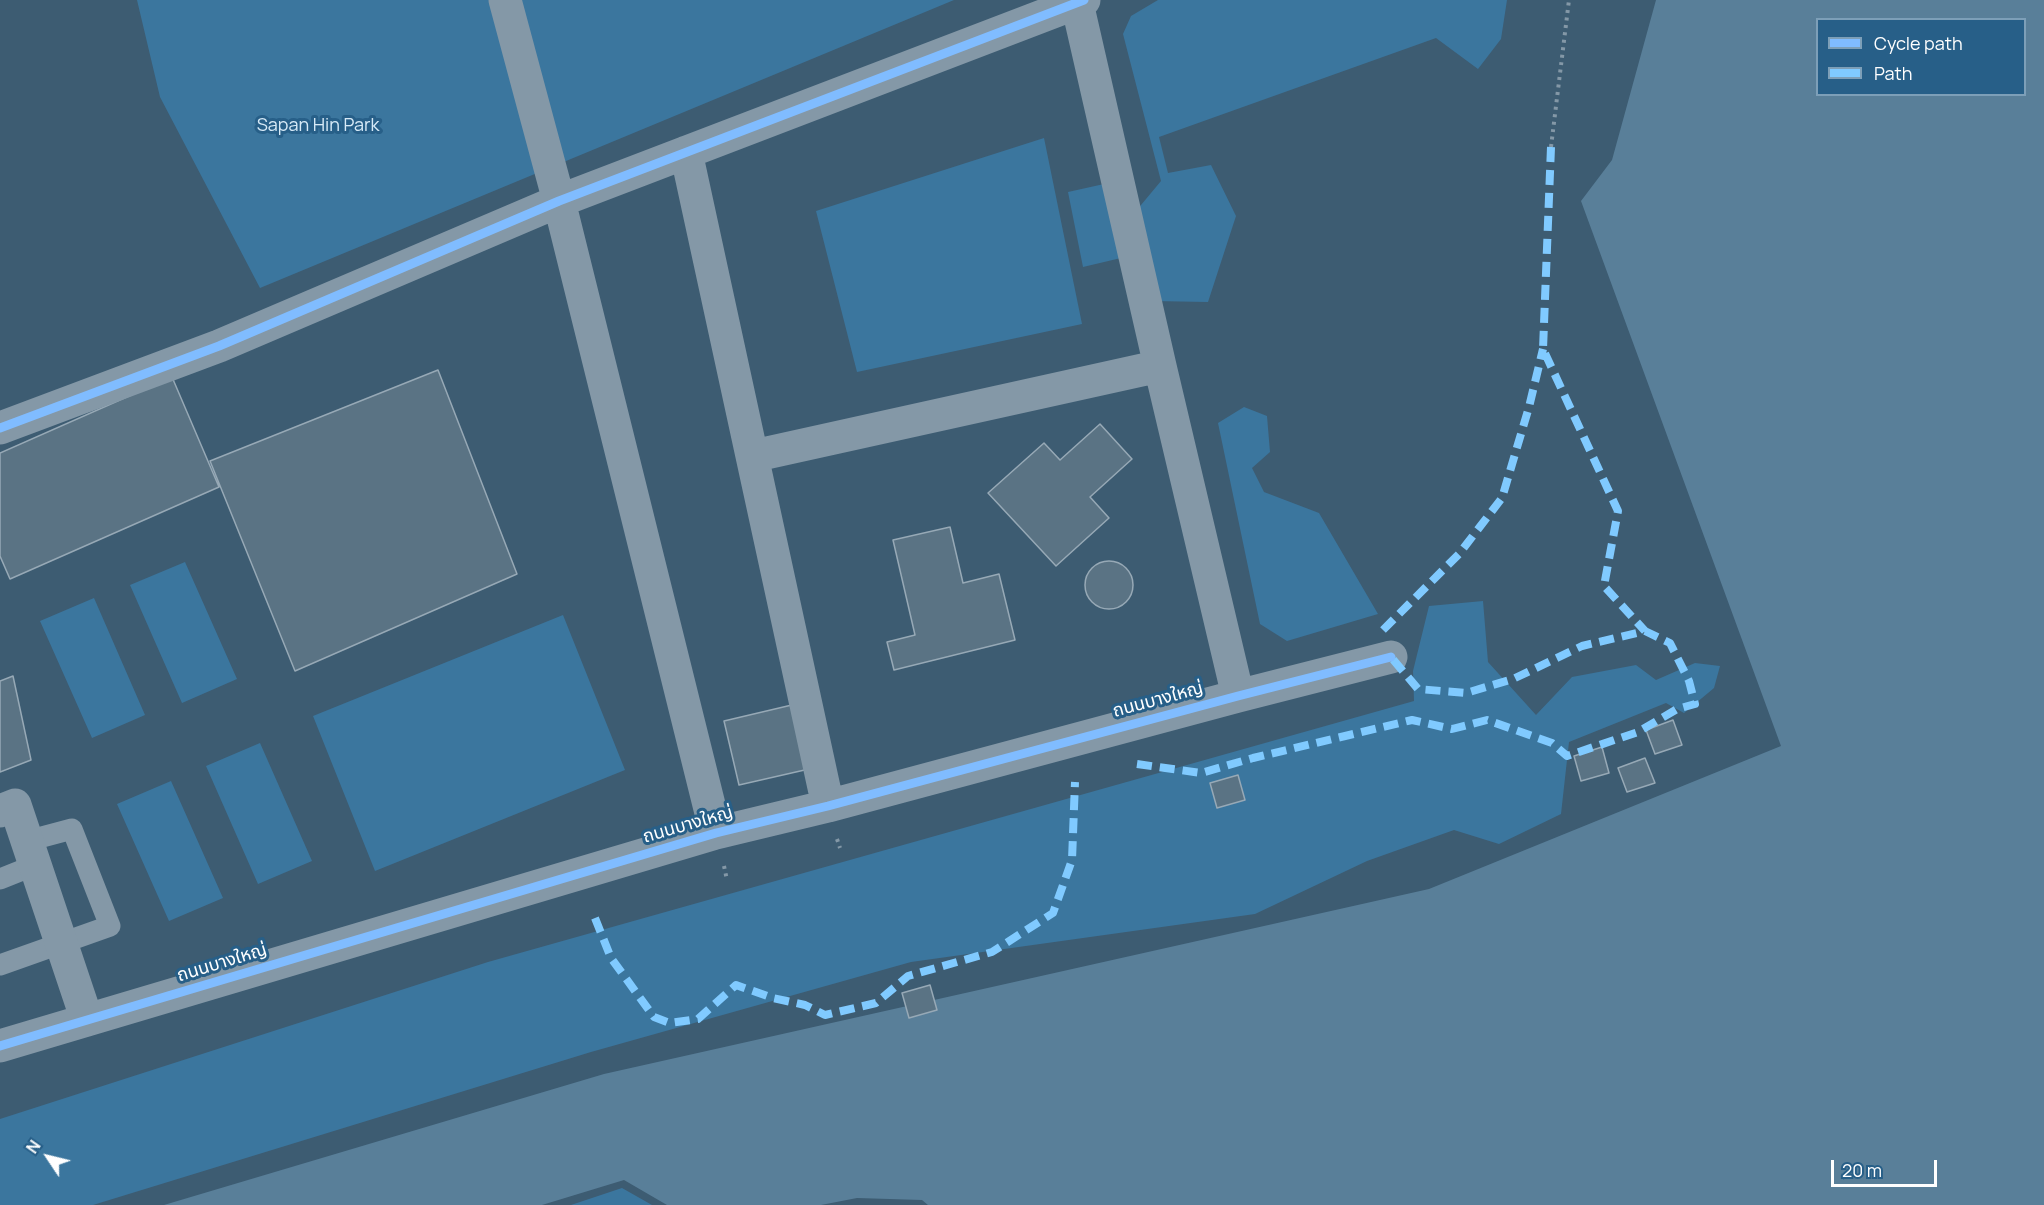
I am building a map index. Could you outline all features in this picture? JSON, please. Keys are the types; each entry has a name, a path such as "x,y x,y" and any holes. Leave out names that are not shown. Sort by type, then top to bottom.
{"street":[{"path":"505,0 559,201 716,833"},
{"path":"0,428 219,346 559,201 1081,2 1160,366 1238,696"},
{"path":"686,152 828,806"},
{"path":"753,456 1160,366"},
{"name":"ถนนบางใหญ่","path":"0,1046 716,833 828,806 1391,657"},
{"path":"0,811 15,805 87,1020"}],"lane":[{"path":"0,879 31,853 72,829 110,926 0,965"}],"path":[{"path":"1551,147 1569,0"}],"green space":[{"name":"Sapan Hin Park","path":"137,0 954,0 260,288 160,97"},
{"path":"1158,0 1507,0 1501,39 1478,69 1436,38 1159,137 1168,173 1211,165 1236,216 1208,302 1153,301 1136,211 1161,181 1123,34 1131,16"},
{"path":"1044,138 1082,324 857,372 816,211"},
{"path":"1104,184 1121,258 1083,267 1068,192"},
{"path":"1244,407 1267,416 1270,452 1252,468 1264,492 1319,513 1378,614 1287,641 1260,624 1218,423"},
{"path":"185,562 237,679 182,703 130,585"},
{"path":"94,598 145,715 92,738 40,621"},
{"path":"1483,601 1488,662 1536,715 1572,677 1636,665 1656,680 1695,663 1720,666 1714,688 1684,713 1666,703 1569,742 1561,814 1499,844 1454,830 1367,861 1255,914 911,962 591,1052 93,1205 0,1205 0,1119 488,962 1414,701 1413,671 1429,606"},
{"path":"563,615 625,770 375,871 313,716"},
{"path":"260,743 312,861 258,884 206,766"},
{"path":"171,781 223,898 169,921 117,804"},
{"path":"622,1188 652,1205 571,1205"}],"shaded area":[{"path":"1656,0 2044,0 2044,1205 928,1205 922,1200 857,1198 821,1205 667,1205 624,1180 542,1205 164,1205 604,1074 1429,889 1781,746 1581,201 1612,160"}],"building":[{"path":"438,370 517,574 295,671 210,461"},
{"path":"172,377 219,487 10,579 0,556 0,453"},
{"path":"1100,424 1132,459 1090,497 1109,518 1056,566 988,493 1044,443 1060,460"},
{"path":"950,527 963,583 999,574 1015,640 894,670 887,642 915,635 893,540"},
{"path":"1104,561 1114,561 1126,568 1133,580 1133,590 1126,602 1114,609 1104,609 1089,598 1085,590 1085,580 1096,565"},
{"path":"13,676 31,760 0,772 0,681"},
{"path":"796,704 809,769 739,785 724,721"},
{"path":"1673,720 1682,745 1655,754 1646,730"},
{"path":"1602,747 1609,773 1581,781 1574,756"},
{"path":"1645,758 1655,783 1627,792 1618,768"},
{"path":"1238,775 1245,800 1217,808 1210,783"},
{"path":"930,985 937,1010 909,1018 902,993"}],"marked path":[{"path":"1551,147 1543,349 1618,511 1604,586 1645,631"},
{"path":"1383,630 1459,554 1502,498 1529,407 1543,349"},
{"path":"1137,764 1201,773 1253,758 1412,720 1452,729 1487,720 1552,743 1567,756 1638,732 1677,709 1695,704 1689,681 1670,643 1645,631 1582,646 1513,679 1466,693 1418,689 1391,657"},
{"path":"595,918 611,958 654,1017 670,1023 698,1019 736,985 773,998 805,1005 825,1015 876,1003 908,976 992,952 1053,913 1072,860 1075,782"}],"cycle path":[{"path":"0,428 219,346 559,201 1084,0"},
{"path":"0,1046 716,833 828,806 1391,657"}]}
